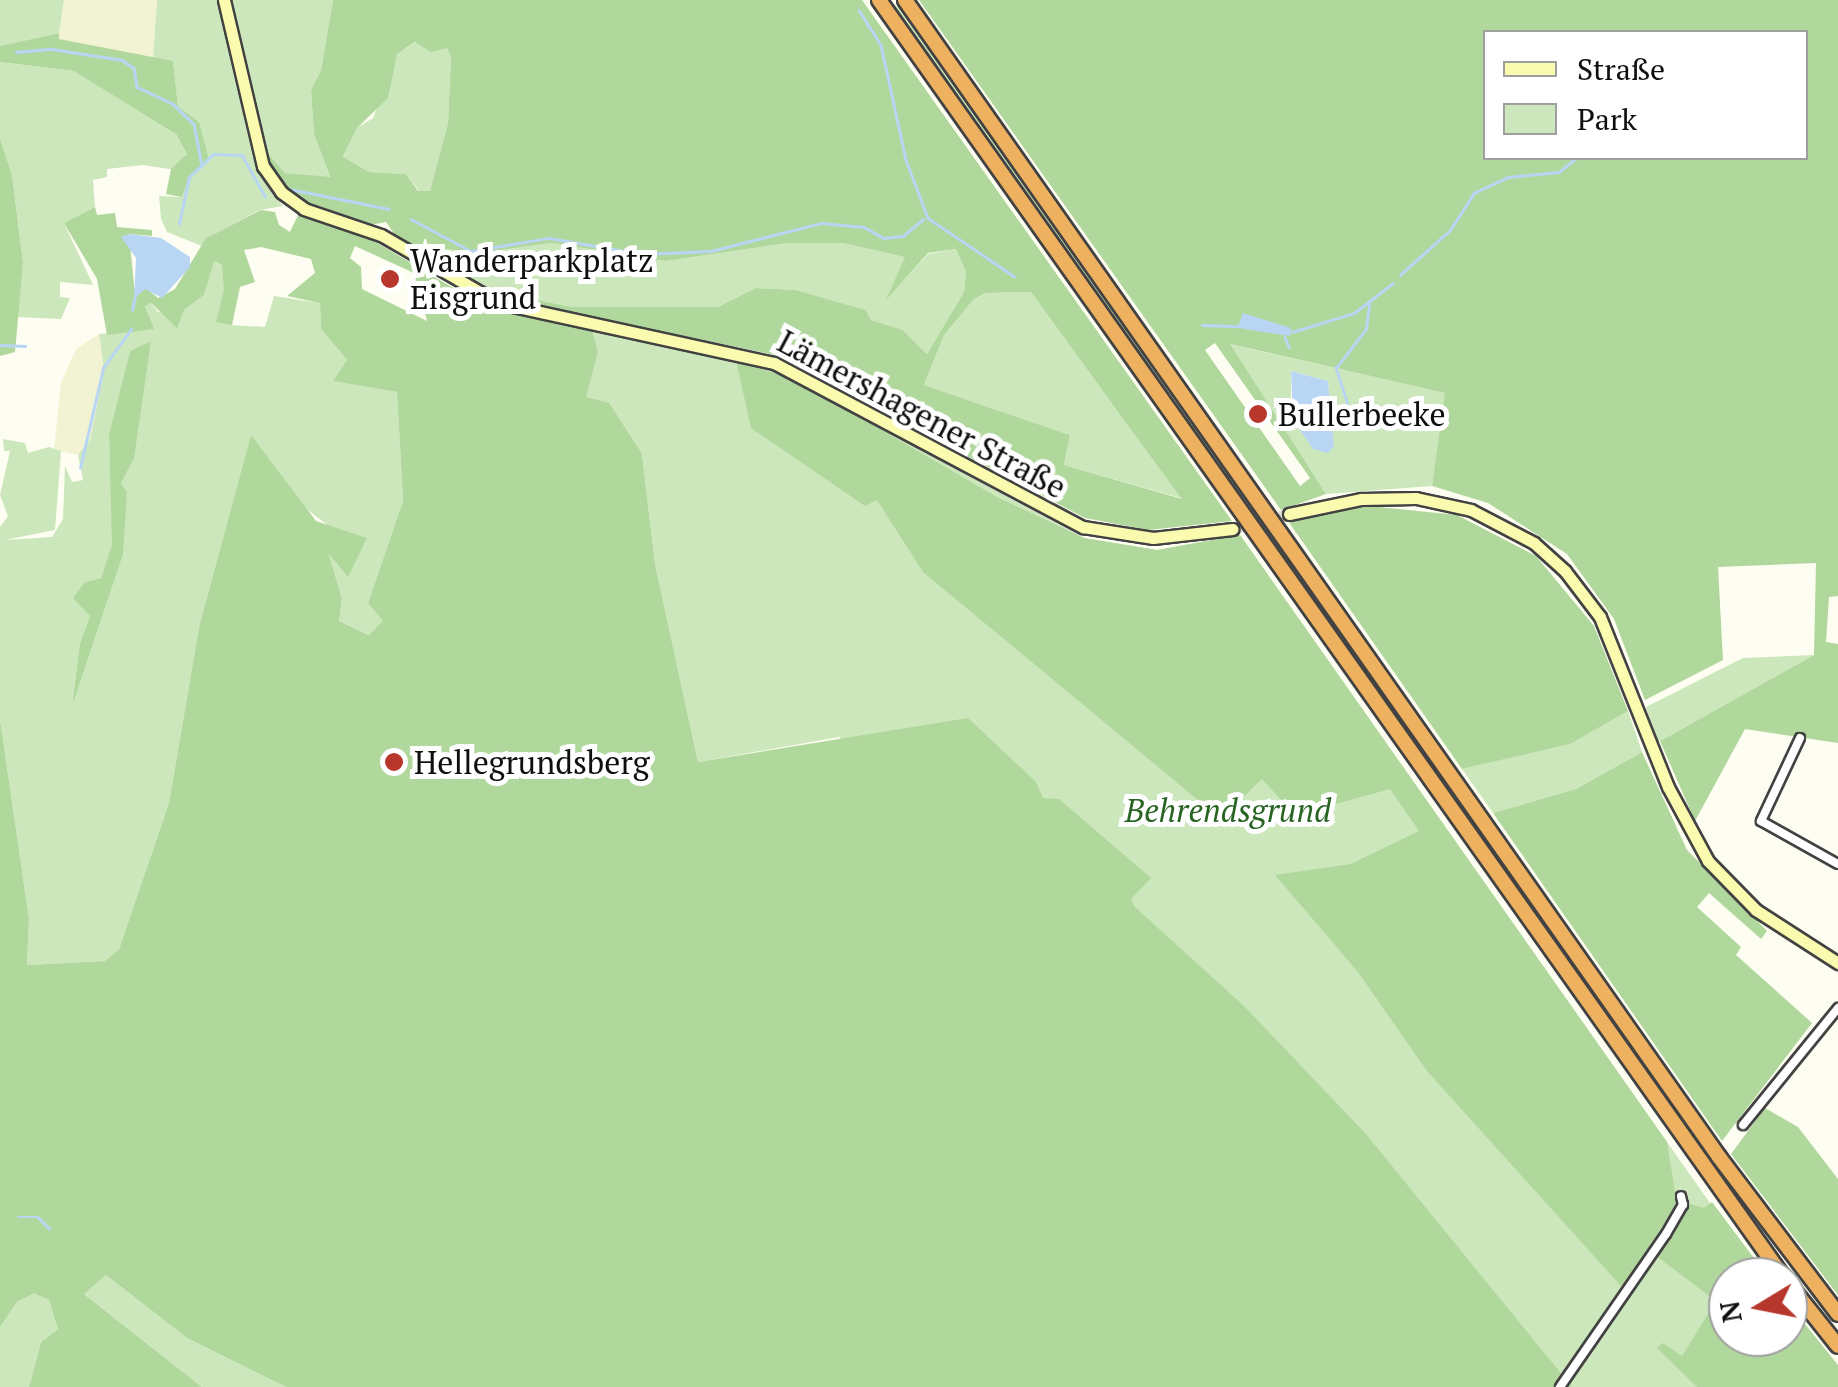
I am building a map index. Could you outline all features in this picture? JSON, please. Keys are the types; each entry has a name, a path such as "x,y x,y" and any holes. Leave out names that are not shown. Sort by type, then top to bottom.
{"highway":[{"path":"879,0 1769,1257"},
{"path":"905,0 1719,1157 1838,1314"},
{"path":"1808,1308 1838,1346"}],"main road":[{"name":"Lämershagener Straße","path":"224,0 263,166 294,204 381,235 498,303 774,363 1083,527 1153,538 1232,529"},
{"path":"1288,514 1361,499 1416,498 1471,510 1534,543 1565,570 1600,617 1699,848 1756,910 1838,963"}],"street":[{"path":"1800,738 1761,820 1838,864"},
{"path":"1743,1125 1838,1008"},
{"path":"1560,1387 1666,1234 1683,1205 1681,1196"}],"green space":[{"path":"0,0 64,0 59,33 0,46"},
{"path":"64,0 157,0 153,58 58,39"},
{"path":"157,0 218,0 249,140 263,180 283,206 260,210 206,238 202,246 167,232 161,219 159,196 182,197 199,122 178,106 173,62 153,58"},
{"path":"231,0 333,0 321,70 311,90 314,134 330,178 285,173 264,149"},
{"path":"333,0 862,0 1232,521 1148,530 1085,518 775,355 500,298 454,276 395,235 386,222 370,225 296,199 280,184 264,149 285,173 330,177 314,134 311,90 321,70","holes":["415,42 431,52 447,48 451,56 448,123 430,191 418,191 406,174 369,172 343,157 357,128 388,98 397,54","551,243 666,261 788,243 843,243 905,257 886,300 928,253 956,249 966,272 964,292 927,354 903,330 871,320 866,310 796,290 756,288 718,307 572,307 488,290 436,255 440,249 487,252","1031,292 1182,499 1064,465 1070,435 924,385 944,335 974,299 986,293"]},
{"path":"889,0 901,10 977,115 1497,862"},
{"path":"919,0 1838,0 1838,596 1829,597 1826,642 1838,644 1838,743 1745,729 1695,821 1660,741 1814,655 1816,563 1718,567 1723,660 1645,700 1614,619 1567,554 1488,503 1432,486 1445,393 1230,344 1326,494 1281,510","holes":["1215,343 1310,478 1300,486 1205,350"]},
{"path":"59,33 59,39 173,61 178,106 199,122 209,160 189,177 182,197 166,194 171,169 187,154 176,134 74,71 0,62 0,46"},
{"path":"416,42 447,47 451,55 448,123 430,191 419,191 406,174 369,172 343,158 357,128 373,118 397,54"},
{"path":"0,62 74,71 111,88 176,134 187,154 176,170 143,165 107,169 107,177 93,180 95,207 64,223 93,285 60,282 60,297 70,298 61,319 17,317 23,263 12,175 0,138"},
{"path":"0,138 12,175 23,263 15,352 0,356"},
{"path":"95,207 97,215 115,213 117,227 152,230 152,236 129,234 135,294 146,288 158,298 175,289 206,238 261,210 275,212 279,225 290,232 299,213 362,234 482,305 592,329 598,352 586,397 609,403 642,454 655,564 698,762 968,718 1036,782 1043,798 1059,799 1151,878 1131,899 1135,907 1244,1006 1365,1133 1572,1387 286,1387 187,1338 106,1275 84,1294 202,1387 29,1387 41,1342 58,1329 49,1300 34,1293 17,1302 0,1327 0,719 29,919 27,965 105,961 119,949 169,803 199,627 251,435 316,521 367,538 348,577 329,554 342,599 339,621 369,635 383,621 368,603 403,501 397,392 333,381 347,360 321,329 320,303 287,296 315,273 311,259 261,247 244,250 255,282 240,287 232,325 216,322 224,290 222,265 214,261 204,295 184,310 177,328 151,303 145,306 154,329 107,335 97,279 64,223","holes":["355,246 414,273 427,321 362,289 361,267 350,258"]},
{"path":"551,243 666,261 788,243 843,243 906,257 889,296 928,254 956,249 966,272 964,292 927,354 903,330 871,320 866,310 796,290 756,288 718,307 572,307 488,290 436,255 440,249 487,252"},
{"path":"213,261 222,265 231,325 265,327 274,296 320,303 321,329 347,360 334,381 397,392 403,501 368,603 384,621 370,635 339,621 342,599 328,550 339,534 296,501 251,436 199,627 169,803 119,949 105,961 27,965 29,919 0,719 0,527 8,516 0,495 10,451 4,451 3,439 25,443 28,453 49,447 61,451 55,530 5,540 52,537 63,519 65,466 72,482 83,480 78,455 90,440 104,369 99,334 153,329 145,305 151,303 158,312 184,310 204,295","holes":["151,342 121,483 127,492 113,582 72,705 80,643 90,616 81,600 85,582 101,578 113,545 109,434 130,351"]},
{"path":"1031,292 1184,499 1064,465 1070,435 924,385 944,335 974,299 987,293"},
{"name":"Behrendsgrund","path":"592,329 770,369 1084,538 1157,550 1240,535 1748,1257 1708,1257 1708,1357 1808,1357 1838,1387 1534,1387 839,737 698,762 655,564 642,454 585,397 598,352"},
{"path":"99,334 104,369 90,440 78,455 54,450 61,383 76,349"},
{"path":"151,341 134,458 121,483 127,492 123,554 72,706 80,643 90,616 73,598 85,582 101,578 112,545 109,434 130,351"},
{"path":"1229,344 1446,393 1432,486 1326,494","holes":["1291,371 1328,381 1333,435 1308,442 1291,410"]},
{"path":"736,360 797,381 997,497 1084,538 1157,550 1240,535 1667,1142 1677,1204 1622,1287 1427,1071 1358,972 1275,875 1351,864 1419,831 1390,789 1295,815 1262,779 1234,806 1228,801 1215,814 923,572 877,500 865,506 751,428"},
{"path":"1369,506 1457,515 1536,556 1594,626 1628,711 1570,744 1462,769 1288,521"},
{"path":"1814,655 1656,743 1646,707 1743,658"},
{"path":"1628,711 1642,752 1576,789 1493,813 1462,769 1569,744"},
{"path":"1642,752 1687,850 1767,931 1761,939 1709,893 1697,907 1741,947 1736,955 1812,1023 1722,1141 1493,813 1576,789"},
{"path":"1765,1108 1798,1127 1838,1179 1838,1295 1731,1154"},
{"path":"1712,1202 1753,1257 1708,1257 1708,1295 1655,1255 1690,1204 1704,1208"},
{"path":"106,1275 187,1338 286,1387 202,1387 83,1293"},
{"path":"34,1292 49,1300 58,1329 41,1342 29,1387 0,1387 0,1327 17,1302"},
{"path":"1708,1314 1708,1357 1808,1357 1808,1328 1838,1365 1838,1387 1697,1387 1657,1348 1663,1343 1682,1356"}],"water":[{"path":"129,234 161,238 190,257 190,267 162,298 145,289 134,299 136,258 121,237"},
{"path":"1243,313 1291,328 1290,336 1244,329 1238,326"},
{"path":"1291,371 1328,381 1334,446 1328,453 1313,449 1293,420"}],"waterway":[{"path":"859,10 881,45 906,160 928,218 1014,276"},
{"name":"Bullerbeeke","path":"16,52 52,49 122,60 134,68 137,87 172,103 194,124 202,166"},
{"name":"Bullerbeeke","path":"179,224 189,177 214,154 242,155 265,196"},
{"name":"Bullerbeeke","path":"1400,275 1450,230 1474,193 1508,177 1559,172 1574,160"},
{"name":"Bullerbeeke","path":"285,188 389,209"},
{"name":"Bullerbeeke","path":"411,219 471,251 549,238 642,254 711,251 822,223 864,227 884,238 903,236 923,219"},
{"name":"Bullerbeeke","path":"1292,332 1354,313 1393,283"},
{"name":"Bullerbeeke","path":"132,310 135,296"},
{"path":"1348,406 1336,368 1366,329 1369,304"},
{"name":"Bullerbeeke","path":"1202,325 1240,326"},
{"name":"Bullerbeeke","path":"80,468 103,368 131,329"},
{"path":"1285,337 1289,347"},
{"name":"Bullerbeeke","path":"0,345 25,346"},
{"path":"18,1217 38,1217 49,1228"}],"tunnel":[{"path":"1232,529 1289,514"}],"place":[{"name":"Wanderparkplatz Eisgrund","path":"390,279"},
{"name":"Bullerbeeke","path":"1258,414"},
{"name":"Hellegrundsberg","path":"394,762"}]}
